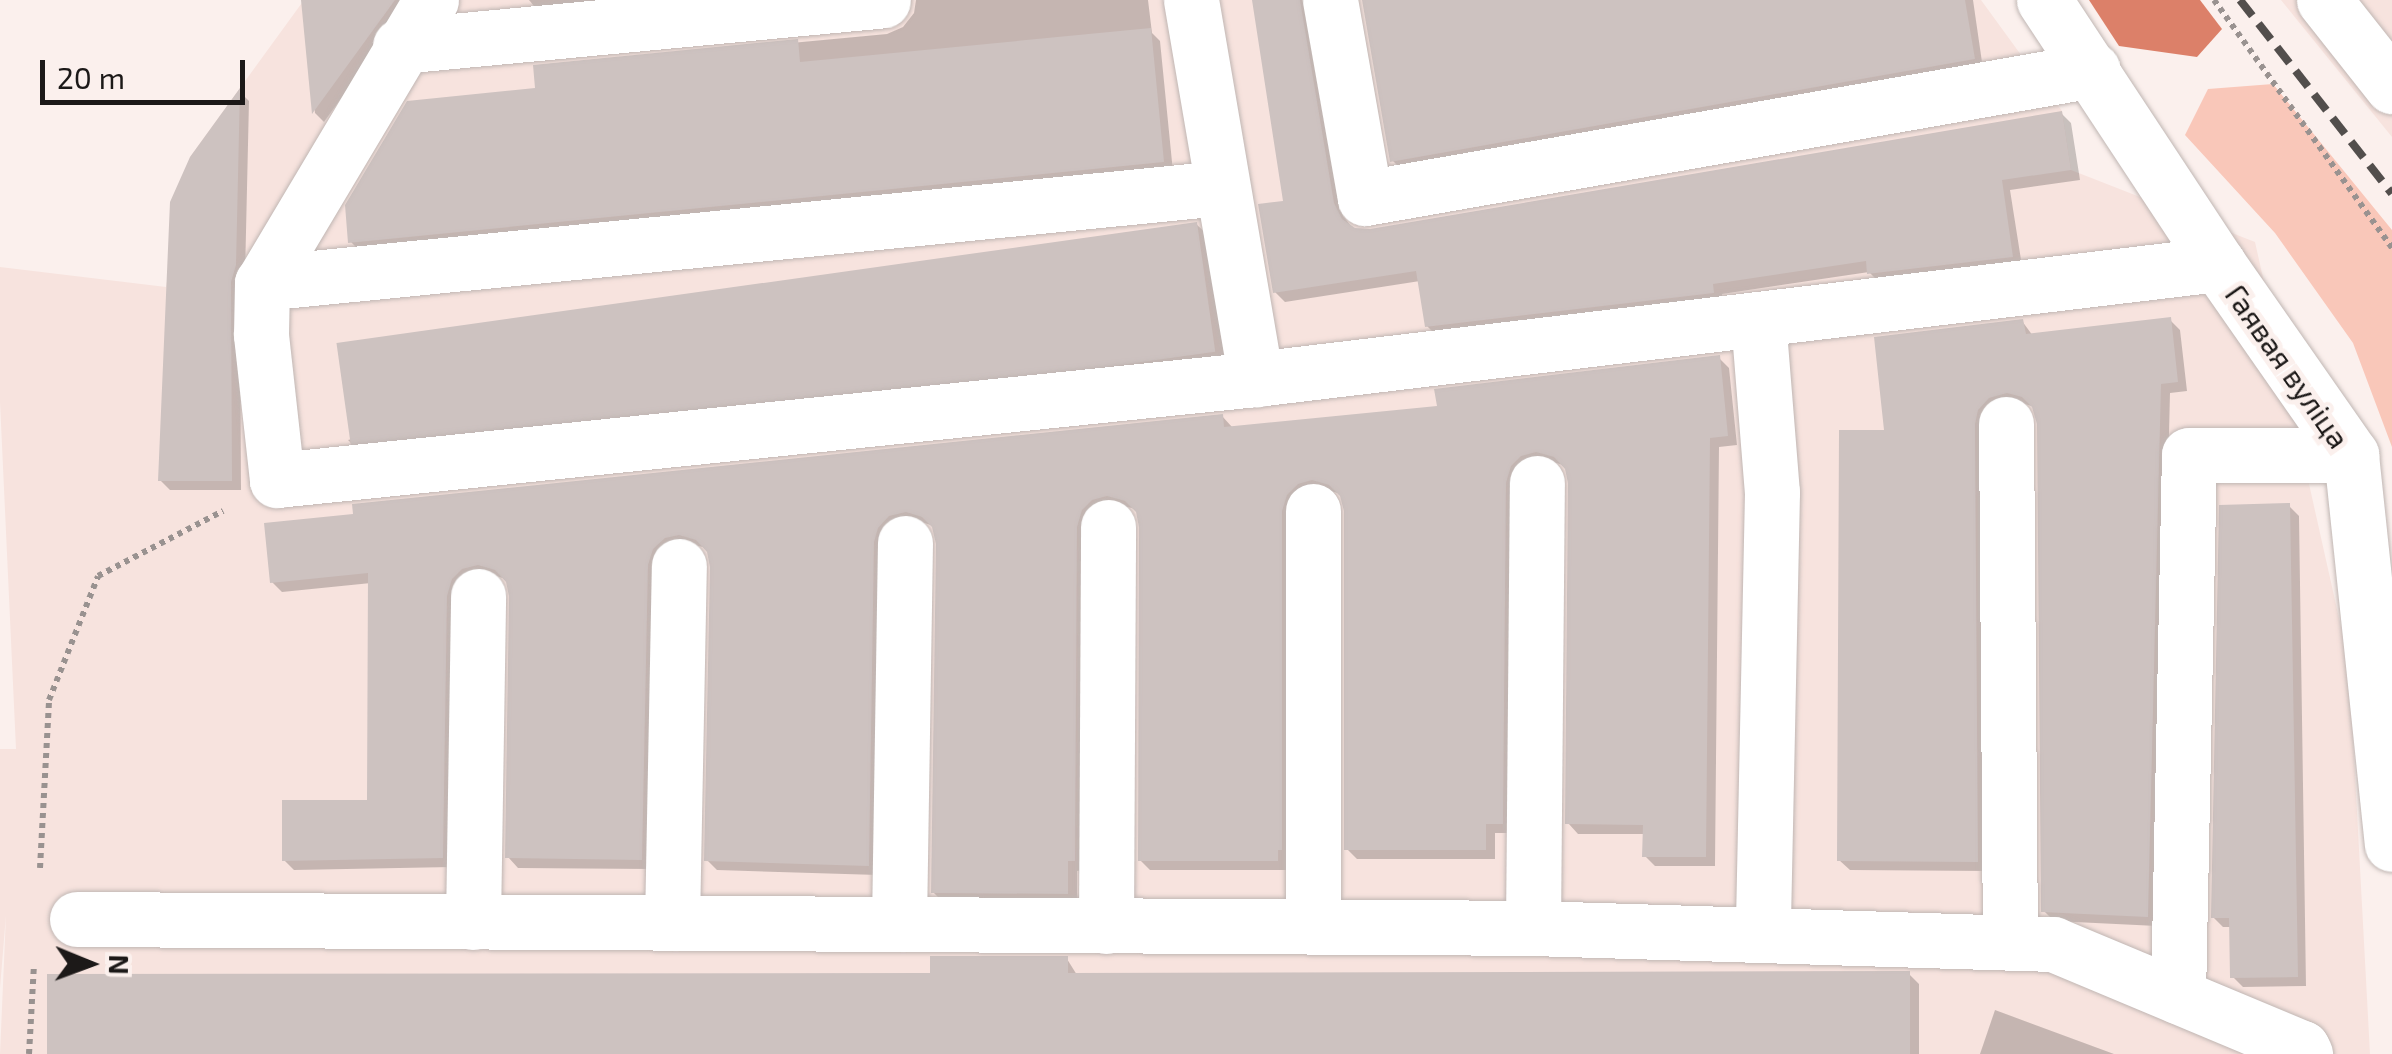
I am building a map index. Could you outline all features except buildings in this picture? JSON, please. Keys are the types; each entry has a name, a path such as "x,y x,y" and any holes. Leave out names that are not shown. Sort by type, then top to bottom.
{"lane":[{"path":"430,0 262,283 262,335 277,480 1256,379 2218,264"},
{"path":"400,46 883,0"},
{"path":"1191,0 1256,379"},
{"path":"1330,0 1366,198 2094,70"},
{"name":"Гаявая вуліца","path":"2044,0 2094,70 2218,264 2351,455 2392,844"},
{"path":"2324,0 2392,86"},
{"path":"262,283 1221,188"},
{"path":"1758,319 1772,492 1763,932"},
{"path":"2006,424 2010,942"},
{"path":"2178,996 2189,455 2351,455"},
{"path":"1533,928 1537,483"},
{"path":"1313,512 1313,927"},
{"path":"1106,926 1108,527"},
{"path":"900,924 905,543"},
{"path":"672,923 679,566"},
{"path":"473,922 478,596"},
{"path":"77,919 1533,928 1763,932 2053,944 2302,1048 2305,1054"}],"path":[{"path":"2214,0 2392,248"},
{"path":"39,878 49,700 98,576 277,480"},
{"path":"29,1054 35,956"}],"shaded area":[{"path":"304,0 1981,0 2062,111 2071,170 2255,242 2349,663 2370,1054 0,1054 6,915 0,988 0,749 16,749 0,402 0,267 166,287 190,157"},
{"path":"2089,0 2200,0 2222,29 2197,57 2119,46"},
{"path":"2281,0 2392,0 2392,137"},
{"path":"2273,84 2392,230 2392,447 2353,343 2275,233 2185,135 2208,89"}],"railway":[{"path":"2240,0 2392,194"}]}
